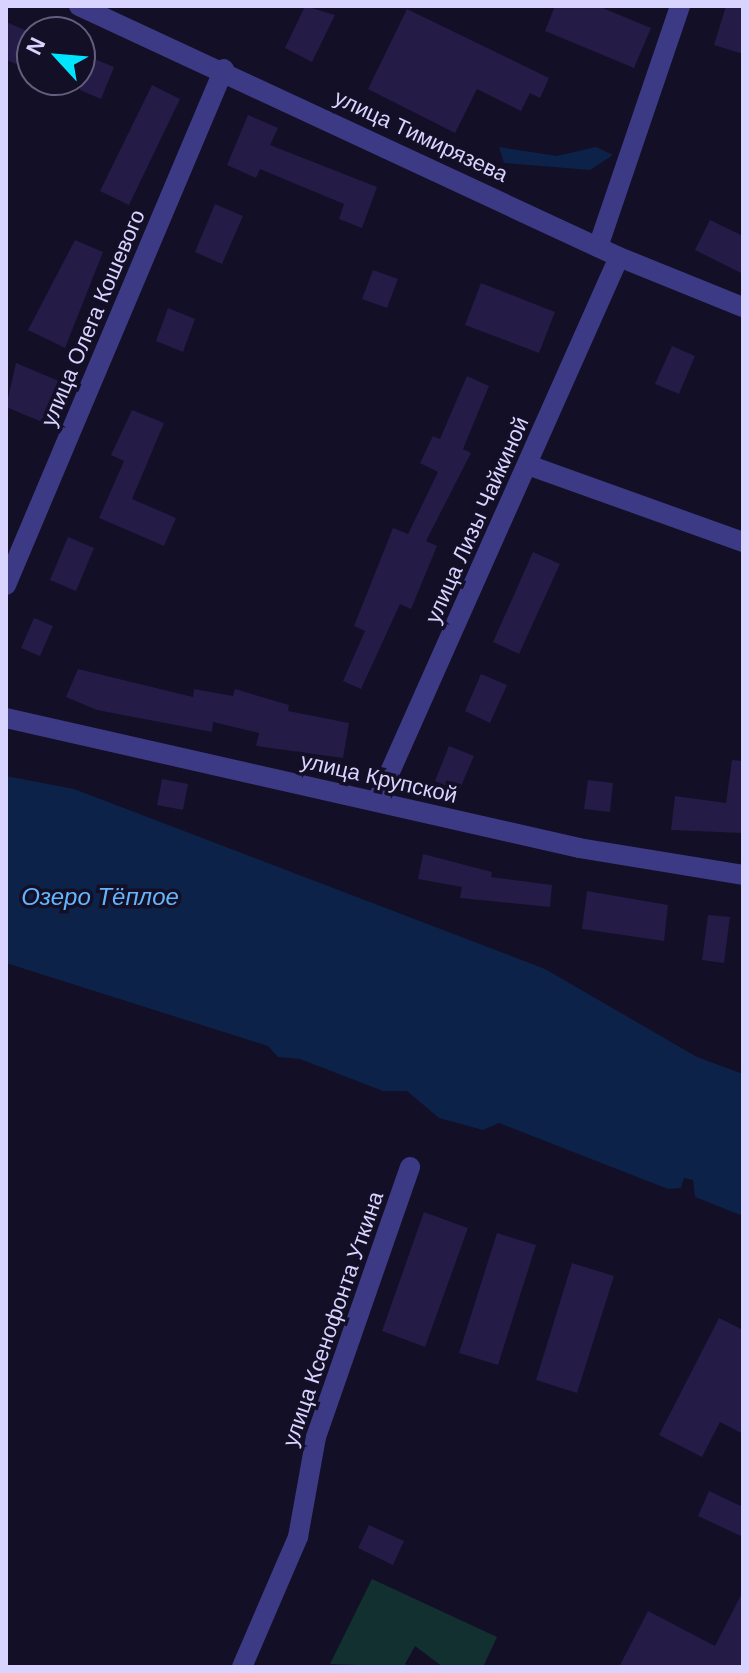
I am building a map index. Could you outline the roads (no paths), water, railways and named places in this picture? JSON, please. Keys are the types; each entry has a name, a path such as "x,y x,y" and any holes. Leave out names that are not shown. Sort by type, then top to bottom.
{"street":[{"name":"улица Тимирязева","path":"79,6 224,69 619,257 743,307"},
{"path":"598,247 680,6"},
{"name":"улица Олега Кошевого","path":"6,585 224,69"},
{"name":"улица Лизы Чайкиной","path":"377,801 619,257"},
{"path":"528,465 743,542"},
{"name":"улица Крупской","path":"6,718 579,848 743,875"},
{"name":"улица Ксенофонта Уткина","path":"242,1667 298,1537 316,1437 410,1167"}],"water":[{"path":"499,147 557,156 596,147 613,155 590,170 504,163"},
{"name":"Озеро Тёплое","path":"6,776 74,789 545,969 697,1057 743,1074 743,1216 695,1197 693,1180 684,1178 681,1188 668,1189 499,1123 483,1130 439,1118 407,1091 383,1091 300,1059 278,1057 268,1046 6,963"}]}
